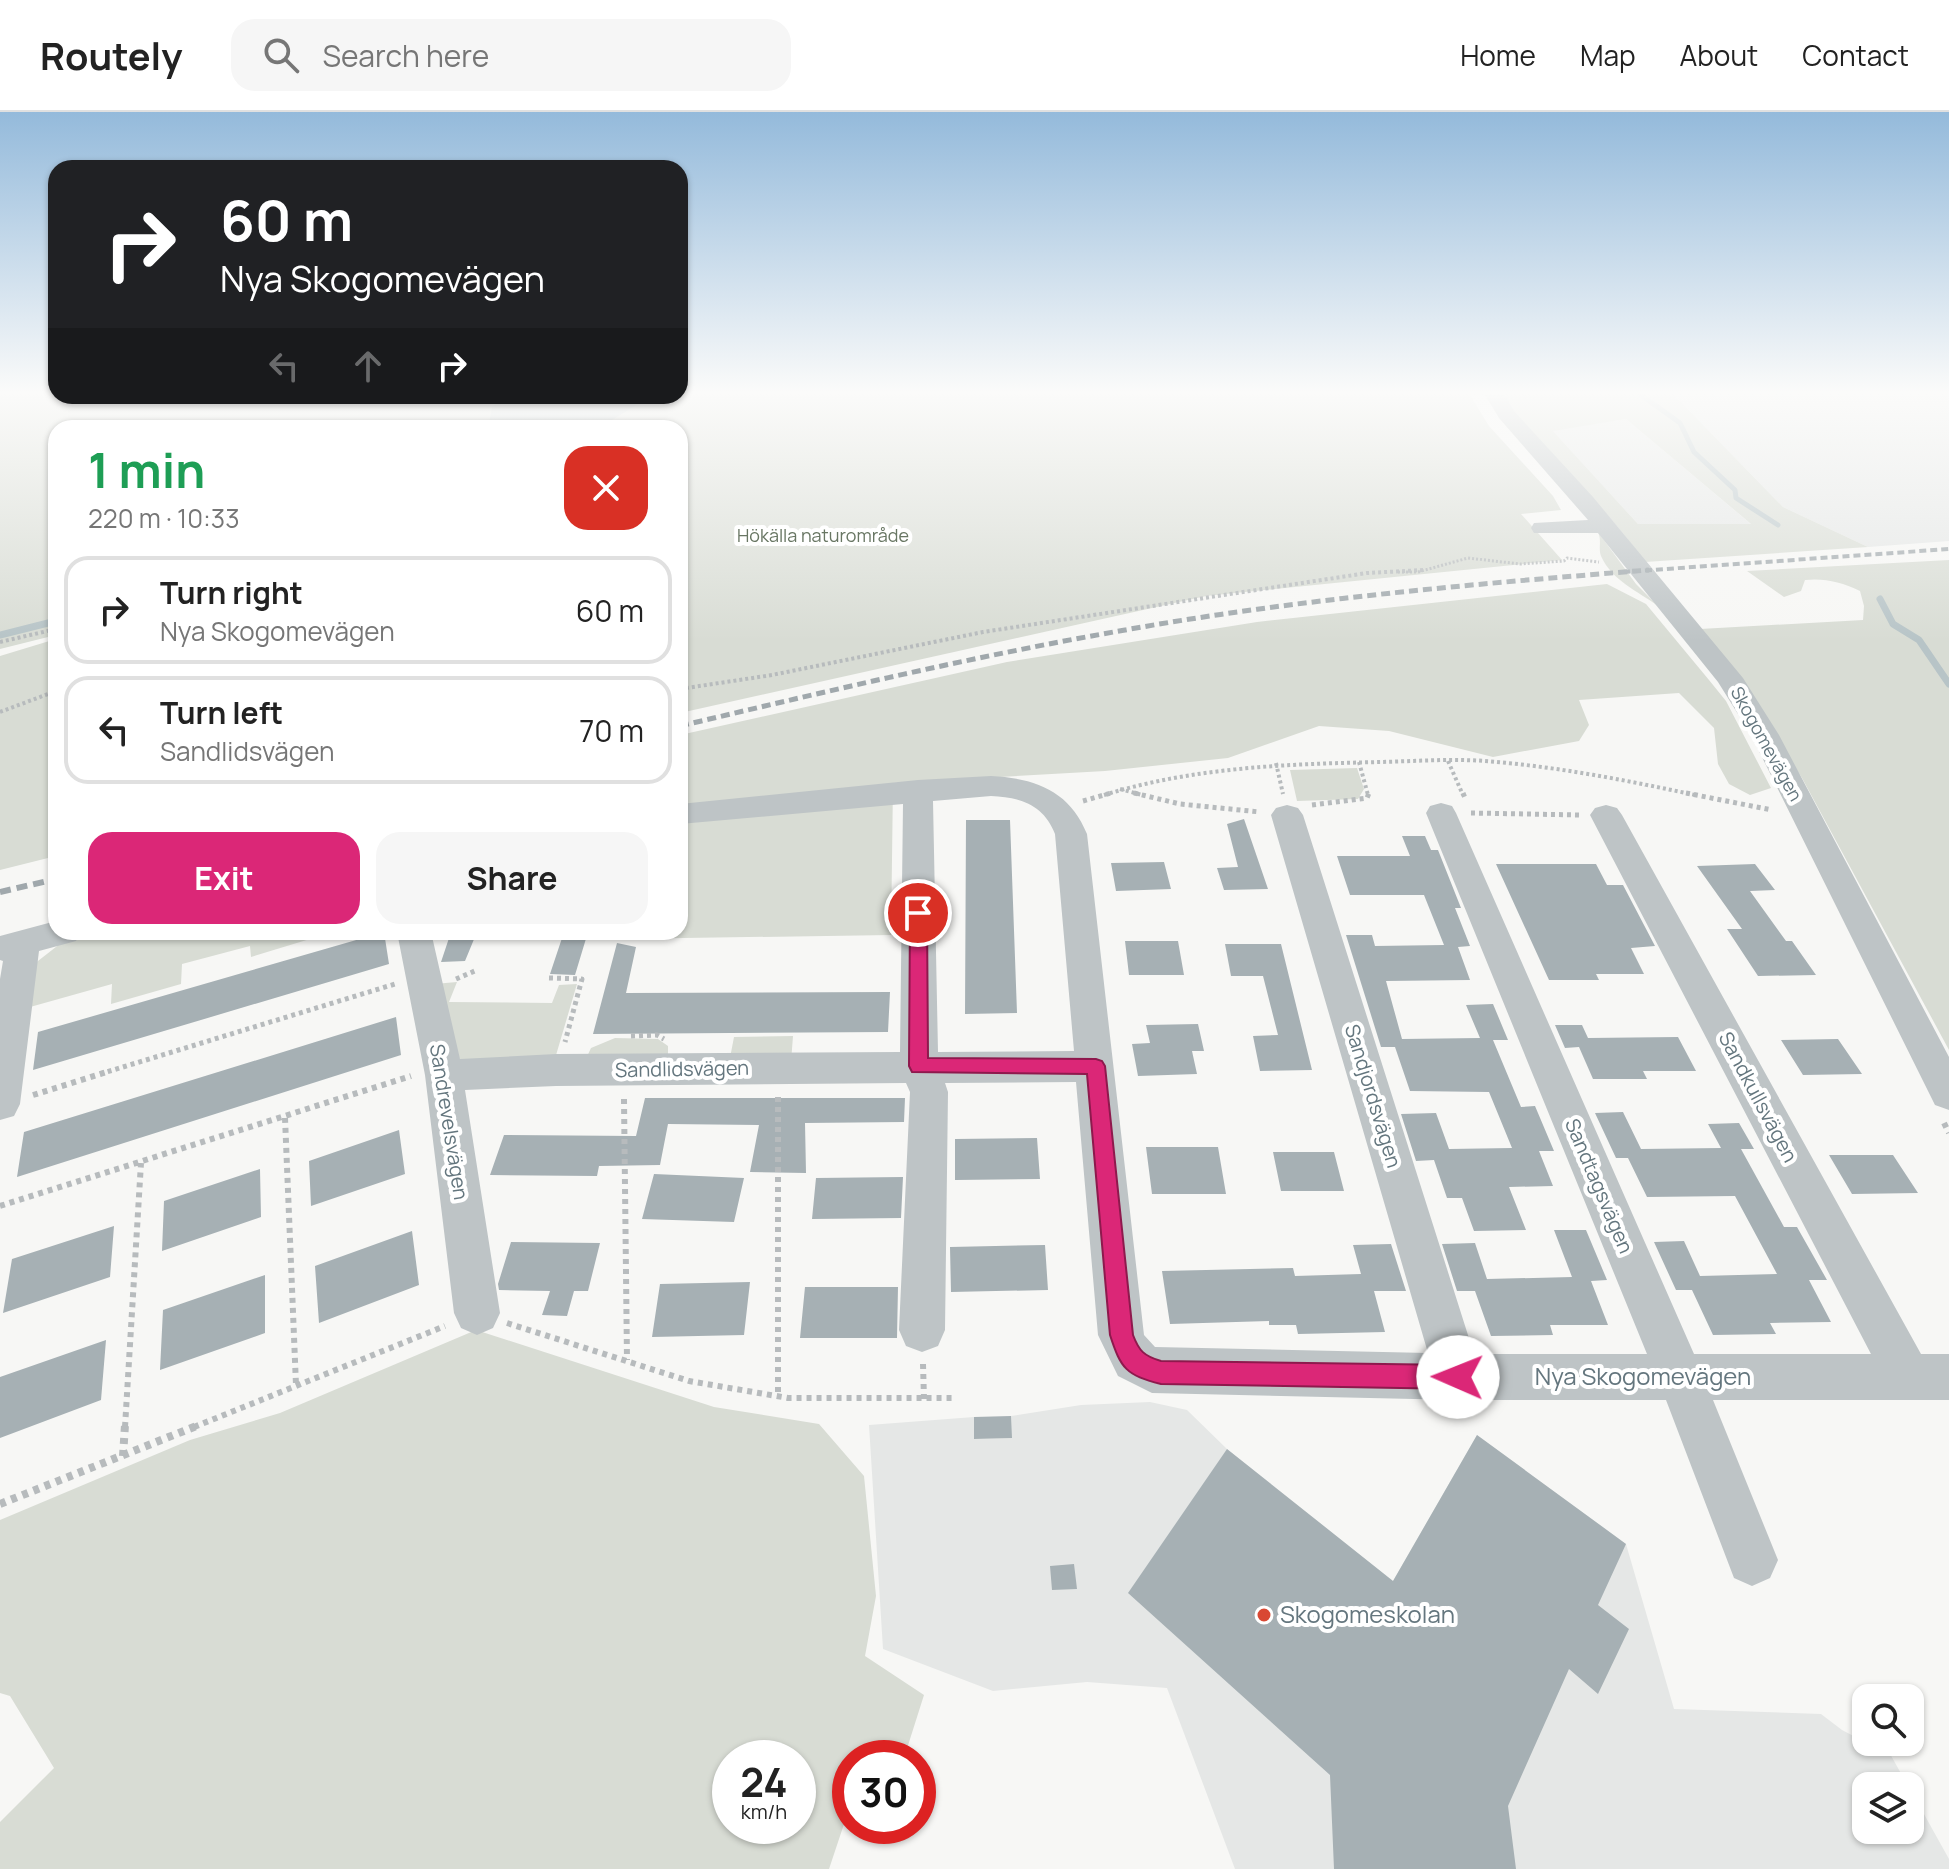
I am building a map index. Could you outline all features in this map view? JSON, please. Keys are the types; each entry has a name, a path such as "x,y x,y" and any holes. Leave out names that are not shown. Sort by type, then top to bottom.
{"street":[{"name":"Skogomevägen","path":"1561,477 1729,678 1753,715 1949,1094"},
{"path":"1542,528 1603,526"},
{"path":"688,813 918,790 1009,786 1038,794 1059,808"},
{"path":"918,790 919,1066 929,1092 922,1330"},
{"name":"Nya Skogomevägen","path":"1059,808 1071,834 1121,1335 1128,1355 1139,1366 1161,1372 1458,1377 1929,1378"},
{"name":"Sandtagsvägen","path":"1441,813 1680,1376 1752,1560"},
{"name":"Sandjordsvägen","path":"1287,815 1458,1377"},
{"name":"Sandkullsvägen","path":"1606,815 1929,1378"},
{"path":"15,1100 11,946 48,936"},
{"name":"Sandrevelsvägen","path":"415,940 444,1070 477,1313"},
{"name":"Sandlidsvägen","path":"444,1070 1096,1066"}],"path":[{"path":"688,688 759,678 1021,625 1367,573 1418,572 1468,558 1520,564 1564,561 1567,558 1599,562"},
{"path":"0,642 48,631"},
{"path":"0,712 48,694"},
{"path":"1448,761 1472,813 1606,815"},
{"path":"1059,808 1119,789 1229,767 1448,761 1505,762 1581,773 1775,811"},
{"path":"1119,789 1191,805 1287,815 1321,803 1367,798 1369,793 1359,762"},
{"path":"15,1100 422,975"},
{"path":"549,978 582,979 556,1070"},
{"path":"778,1068 775,1307 778,1396"},
{"path":"0,1206 444,1070"},
{"path":"624,1070 627,1360"},
{"path":"285,1118 296,1385"},
{"path":"123,1456 141,1163"},
{"path":"0,1504 477,1313 689,1381 778,1396 952,1398"}],"shaded area":[{"path":"1595,477 1695,477 1752,525 1638,524"},
{"path":"1754,477 1949,477 1949,541 1868,547 1783,507"},
{"name":"Skogomeskolan","path":"1150,1402 1187,1410 1227,1449 1393,1581 1477,1435 1626,1544 1674,1709 1821,1714 1852,1735 1852,1756 1891,1756 1900,1772 1852,1772 1852,1844 1924,1844 1924,1814 1949,1859 1949,1869 1235,1869 1167,1688 1087,1682 993,1691 883,1649 869,1425 974,1417 975,1439 1011,1438 1011,1416 1081,1405"}],"green space":[{"path":"0,477 48,477 48,637 0,649"},
{"name":"Hökälla naturområde","path":"688,477 1536,477 1561,510 1521,514 1562,560 1206,596 688,711"},
{"path":"1571,477 1595,477 1638,524 1751,524 1695,477 1754,477 1783,507 1868,547 1645,562"},
{"path":"1598,532 1636,584 1658,606 1626,585 1606,565 1601,556"},
{"path":"1949,560 1949,1050 1802,778 1746,689 1700,629 1863,620 1864,606 1860,591 1853,588 1826,580 1805,580 1801,591 1784,597 1747,571"},
{"path":"1607,584 1646,604 1726,701 1771,788 1750,795 1729,784 1718,764 1714,728 1679,693 1579,700 1589,725 1579,741 1493,757 1389,731 1319,726 1228,758 1105,771 893,783 891,935 688,938 688,733 1007,662 1257,622"},
{"path":"48,641 48,858 0,870 0,656"},
{"path":"1357,768 1364,789 1358,799 1297,801 1290,770"},
{"path":"72,940 307,940 251,957 250,946 182,964 181,984 111,1004 112,984 23,1009 29,968 61,943"},
{"path":"457,982 449,1002 552,1003 559,985 577,984 554,1062 461,1063 434,984"},
{"path":"793,1036 791,1062 729,1063 734,1037"},
{"path":"615,1038 658,1039 668,1046 668,1061 584,1063 591,1048"},
{"path":"476,1330 714,1407 819,1424 864,1476 876,1596 865,1656 924,1695 910,1740 832,1740 832,1844 837,1844 829,1869 0,1869 0,1822 54,1768 10,1696 0,1693 0,1520 190,1440 280,1413"}],"building":[{"path":"1244,819 1268,889 1224,890 1217,868 1238,867 1227,824"},
{"path":"966,820 1010,820 1017,1013 965,1014"},
{"path":"1402,836 1425,836 1431,850 1438,850 1461,908 1455,908 1470,946 1458,947 1470,980 1386,981 1402,1039 1480,1038 1466,1005 1493,1004 1508,1040 1493,1040 1521,1107 1535,1106 1554,1151 1539,1151 1553,1186 1509,1187 1526,1230 1474,1231 1462,1198 1447,1198 1434,1160 1416,1161 1401,1114 1436,1113 1449,1149 1512,1148 1489,1092 1410,1091 1395,1047 1381,1047 1346,935 1372,935 1375,946 1444,945 1424,895 1350,895 1337,856 1410,856"},
{"path":"1164,862 1171,889 1116,891 1111,863"},
{"path":"1496,864 1596,864 1607,885 1623,885 1655,946 1631,948 1644,974 1596,974 1599,980 1549,980"},
{"path":"1755,864 1775,890 1750,891 1786,941 1792,941 1816,975 1758,976 1727,929 1742,929 1697,866"},
{"path":"356,940 385,940 389,964 33,1070 38,1032"},
{"path":"448,940 474,940 465,961 441,962"},
{"path":"561,940 586,940 575,975 550,974"},
{"path":"1125,941 1178,941 1184,975 1129,975"},
{"path":"617,943 636,947 626,993 890,992 888,1032 593,1034"},
{"path":"1225,944 1281,944 1312,1070 1260,1071 1253,1036 1278,1035 1263,976 1231,976"},
{"path":"396,1017 401,1055 17,1177 24,1132"},
{"path":"1198,1024 1204,1051 1192,1051 1197,1074 1138,1076 1132,1044 1150,1043 1146,1025"},
{"path":"1555,1025 1582,1025 1588,1038 1678,1037 1696,1071 1643,1071 1647,1079 1593,1079 1579,1047 1565,1048"},
{"path":"1838,1039 1862,1074 1803,1075 1781,1040"},
{"path":"645,1098 905,1098 904,1122 805,1123 806,1173 750,1172 759,1125 668,1124 660,1165 599,1166 597,1176 490,1175 504,1135 636,1136"},
{"path":"1623,1112 1641,1149 1721,1148 1708,1124 1739,1123 1754,1149 1741,1149 1784,1227 1797,1227 1827,1280 1809,1280 1831,1322 1770,1323 1776,1334 1713,1335 1692,1290 1676,1290 1654,1242 1684,1241 1700,1276 1777,1274 1735,1196 1647,1197 1628,1158 1616,1158 1595,1113"},
{"path":"399,1130 405,1174 311,1206 309,1161"},
{"path":"1037,1138 1040,1179 955,1180 955,1139"},
{"path":"1146,1147 1218,1147 1226,1194 1152,1194"},
{"path":"1273,1152 1334,1152 1344,1191 1281,1191"},
{"path":"1829,1155 1893,1155 1918,1193 1852,1194"},
{"path":"260,1169 261,1217 162,1251 164,1201"},
{"path":"654,1174 744,1178 734,1222 642,1219"},
{"path":"903,1177 901,1218 812,1219 816,1178"},
{"path":"114,1226 110,1277 3,1313 12,1259"},
{"path":"1554,1230 1586,1230 1607,1280 1591,1281 1608,1325 1550,1325 1553,1335 1491,1336 1475,1291 1457,1291 1442,1244 1475,1243 1487,1279 1572,1277"},
{"path":"412,1231 419,1285 319,1323 315,1266"},
{"path":"511,1242 600,1243 588,1291 574,1291 567,1316 542,1315 550,1291 499,1290 498,1284"},
{"path":"1391,1244 1406,1291 1374,1291 1385,1332 1298,1334 1296,1325 1269,1325 1269,1321 1170,1324 1162,1271 1293,1268 1295,1276 1361,1274 1353,1245"},
{"path":"1045,1245 1048,1290 951,1292 950,1247"},
{"path":"265,1275 265,1333 160,1370 163,1310"},
{"path":"750,1282 744,1335 652,1337 660,1284"},
{"path":"805,1287 898,1287 897,1338 800,1338"},
{"path":"106,1340 101,1400 0,1438 0,1377"},
{"path":"1011,1416 1012,1438 974,1439 974,1417"},
{"path":"1477,1435 1626,1544 1598,1605 1629,1629 1598,1694 1569,1669 1508,1806 1516,1869 1334,1869 1330,1775 1128,1593 1227,1449 1393,1581"},
{"path":"1074,1564 1077,1589 1052,1590 1050,1566"}],"waterway":[{"path":"1721,477 1735,490 1736,498 1778,525"},
{"path":"1880,599 1893,624 1919,640 1949,684"},
{"path":"0,635 48,623"}],"railway":[{"path":"1636,571 1949,549"},
{"path":"1636,571 1649,570"},
{"path":"688,724 957,663 1190,619 1386,594 1636,571"},
{"path":"1623,572 1636,571"},
{"path":"0,892 48,881"}],"place":[{"name":"Skogomeskolan","path":"1264,1615"}],"route":[{"path":"918,913 919,1066 1096,1066 1121,1335 1128,1355 1139,1366 1161,1372 1458,1377"}]}
